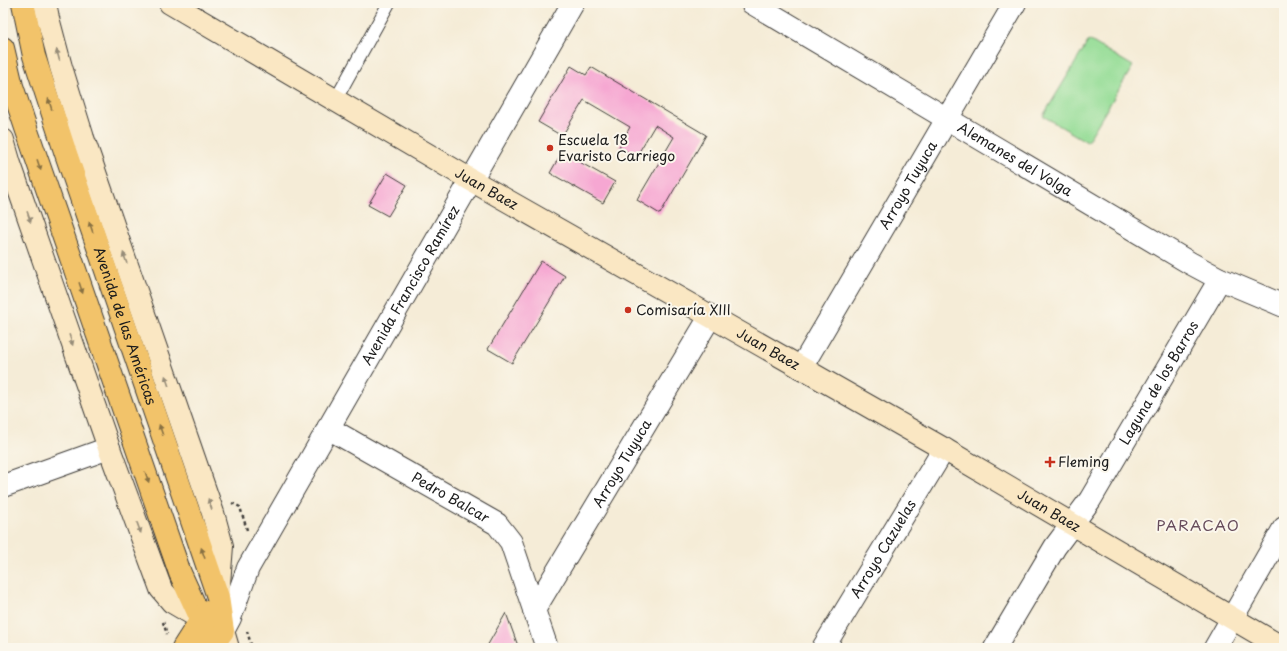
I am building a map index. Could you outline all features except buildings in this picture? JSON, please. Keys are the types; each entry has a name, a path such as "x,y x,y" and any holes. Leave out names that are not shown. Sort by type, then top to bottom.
{"main road":[{"name":"Avenida de las Américas","path":"23,3 34,56 65,151 218,597 216,644"},
{"name":"Avenida de las Américas","path":"3,48 12,86 180,573 201,619 216,644"},
{"name":"Avenida Francisco Ramírez","path":"183,648 201,619 218,597"}],"street":[{"path":"45,3 61,67 83,138 213,513 222,546 218,597"},
{"name":"Juan Baez","path":"170,3 336,99 471,180 944,449 1283,648"},
{"name":"Avenida Francisco Ramírez","path":"216,644 230,618 248,568 573,3"},
{"name":"Alemanes del Volga","path":"752,3 1190,263 1220,279 1284,306"},
{"name":"Arroyo Tuyuca","path":"801,368 1015,3"},
{"path":"3,140 109,448 161,588 172,602 201,619"},
{"name":"Laguna de los Barros","path":"995,648 1054,547 1090,500 1220,279"},
{"name":"Arroyo Tuyuca","path":"534,610 710,317"},
{"name":"Pedro Balcar","path":"328,428 497,524 511,542 547,648"},
{"path":"3,486 109,448"},
{"name":"Arroyo Cazuelas","path":"823,648 944,449"},
{"path":"1215,648 1284,528"},
{"name":"Avenida Francisco Ramírez","path":"218,597 248,568"}],"lane":[{"path":"336,99 389,3"}],"green space":[{"path":"1089,40 1133,66 1087,142 1043,116"}],"place":[{"name":"Escuela 18 Evaristo Carriego","path":"550,148"},
{"name":"Comisaría XIII","path":"628,310"},
{"name":"Fleming","path":"1050,462"}],"district":[{"name":"PARACAO","path":"1198,526"}]}
